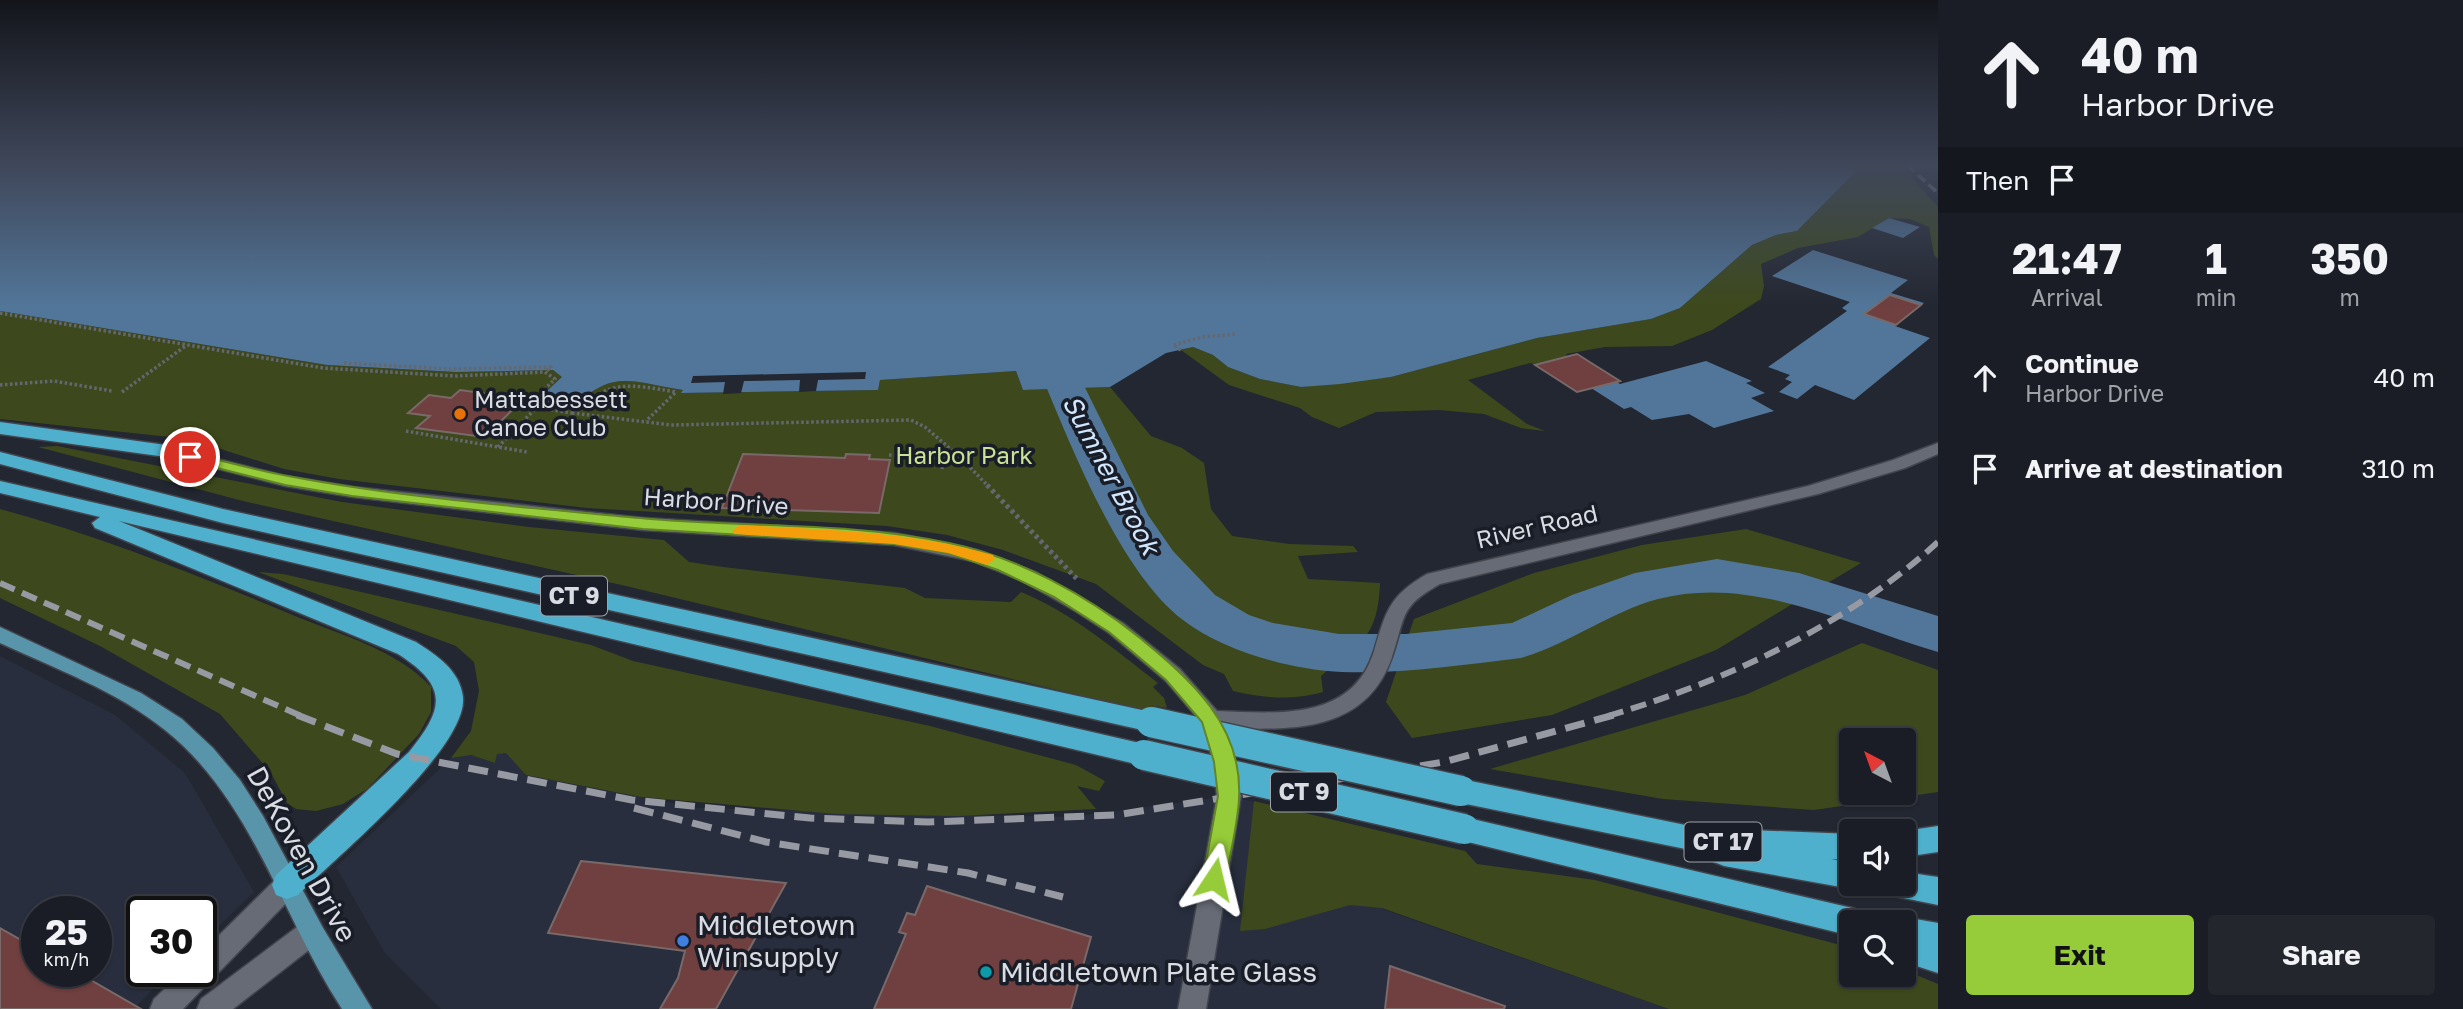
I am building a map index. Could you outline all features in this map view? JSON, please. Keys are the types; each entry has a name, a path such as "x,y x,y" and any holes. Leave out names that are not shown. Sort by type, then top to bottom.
{"highway":[{"path":"0,428 166,451"},
{"name":"CT 9","path":"0,458 147,498 303,534 1461,791 1714,852 1839,874"},
{"name":"CT 9","path":"0,487 1839,919"},
{"path":"43,498 407,648 428,659 449,685 452,702 447,720 437,739 419,760 287,885"},
{"name":"CT 17","path":"1596,822 1700,841 1839,846"},
{"path":"1916,842 1938,839"},
{"name":"CT 17","path":"1676,879 1839,927"},
{"path":"1916,887 1938,891"},
{"path":"1916,934 1938,938"},
{"path":"1916,951 1938,958"}],"main road":[{"name":"DeKoven Drive","path":"0,634 112,689 174,726 225,778 253,821 310,933 358,1009"}],"street":[{"name":"River Road","path":"1211,719 1273,721 1311,717 1340,708 1357,697 1378,670 1392,616 1401,600 1413,589 1434,579 1812,491 1887,468 1938,448"},
{"name":"Harbor Drive","path":"166,451 285,481 402,498 643,524 894,539 950,548 1030,577 1115,628 1173,675 1211,719"},
{"path":"1192,1009 1229,796 1224,762 1211,719"},
{"path":"164,1009 287,885"},
{"path":"211,1009 310,933"}],"path":[{"path":"0,313 323,368 448,375 545,372 555,379 527,406 671,425 911,420 925,427 962,459 1079,581"},
{"path":"1181,350 1173,345 1203,337 1235,334"},
{"path":"122,393 152,373 159,361 187,345"},
{"path":"344,363 449,369 551,367 545,372"},
{"path":"442,383 448,375"},
{"path":"0,385 54,381 111,391"},
{"path":"572,413 595,391 615,383 676,392 646,421"},
{"path":"497,448 536,408"},
{"path":"406,431 527,452"},
{"path":"445,437 450,432"},
{"path":"889,455 962,459"},
{"path":"942,469 943,457"}],"shaded area":[{"path":"0,656 115,715 185,773 254,892 217,928 217,896 126,896 126,987 156,987 133,1009 0,1009"},
{"path":"497,753 507,753 526,775 698,808 1070,817 1229,796 1465,851 1382,909 1669,1009 441,1009 385,953 336,867 451,758 471,755 495,763"}],"green space":[{"path":"1815,212 1938,212 1938,259 1934,255 1929,227 1910,219 1889,218 1858,237 1798,248 1761,264 1764,286 1761,299 1712,330 1672,346 1605,347 1566,354 1568,359 1547,367 1530,363 1468,380 1527,424 1545,431 1521,428 1484,414 1439,410 1376,412 1339,428 1312,417 1300,408 1229,385 1181,350 1193,347 1213,355 1228,367 1260,379 1301,387 1391,377 1537,338 1651,319 1680,308 1752,245 1776,235 1797,231"},
{"name":"Harbor Park","path":"0,311 327,365 456,372 553,370 563,377 536,402 571,408 599,387 623,381 683,390 682,393 878,390 880,380 1016,371 1023,390 1110,387 1151,436 1182,448 1204,463 1211,509 1232,536 1289,544 1353,546 1358,552 1298,556 1308,579 1380,583 1375,616 1371,628 1356,647 1321,676 1323,692 1278,698 1256,695 1233,691 1224,674 1203,665 1096,584 1003,550 947,535 887,526 587,508 339,479 284,469 189,439 0,419"},
{"path":"57,446 342,502 529,527 664,540 689,562 905,588 925,598 1011,602 1021,592 1075,621 1158,683 1153,687 1164,698 1167,708 1155,706 1153,713 626,586 243,501 38,447"},
{"path":"0,509 75,531 149,558 385,653 417,674 431,687 431,712 419,734 367,789 343,804 316,811 296,809 287,803 271,773 220,714 100,646 0,598"},
{"path":"1746,529 1861,563 1716,650 1552,715 1412,738 1386,702 1414,619 1534,573 1642,545"},
{"path":"258,572 283,574 591,645 633,661 930,726 1076,765 1105,781 1099,791 1077,786 1096,809 958,816 836,814 641,797 526,775 506,753 497,754 495,763 471,755 451,758 471,731 479,691 474,662 456,646"},
{"path":"1862,643 1938,670 1938,792 1916,795 1916,728 1839,728 1839,805 1848,805 1814,810 1663,799 1490,769 1745,695"},
{"path":"1254,801 1465,851 1477,864 1595,880 1839,945 1839,987 1916,987 1916,975 1938,984 1938,1009 1669,1009 1382,908 1350,905 1265,929 1240,931"}],"water":[{"path":"0,212 1816,212 1797,231 1776,235 1752,245 1680,308 1651,319 1537,338 1391,377 1301,387 1260,379 1228,367 1213,355 1193,347 1166,353 1110,387 1023,390 1016,371 880,380 878,390 681,393 683,390 623,381 600,387 572,408 535,402 562,377 553,370 456,372 327,365 0,311"},
{"path":"1889,218 1920,227 1903,238 1872,228"},
{"path":"1813,250 1908,280 1891,293 1924,303 1895,326 1930,338 1854,400 1815,385 1797,399 1779,392 1792,382 1785,379 1790,375 1768,367 1847,311 1842,308 1850,302 1772,276"},
{"path":"1577,354 1620,384 1706,361 1752,381 1746,383 1765,393 1751,398 1774,411 1714,428 1689,414 1652,420 1631,407 1624,409 1591,388 1577,392 1535,365"}],"pier":[{"path":"866,372 865,379 818,380 816,391 799,392 800,380 744,381 741,393 723,394 725,382 691,383 693,376"}],"building":[{"path":"1890,295 1921,305 1896,325 1864,314"},
{"path":"1577,354 1620,381 1577,392 1535,365"},
{"name":"Mattabessett Canoe Club","path":"460,390 524,399 484,437 416,428 430,416 408,413 429,395 451,398"},
{"path":"743,454 845,458 846,454 870,455 869,459 890,460 879,513 722,508"},
{"name":"Middletown Winsupply","path":"581,861 786,883 716,1009 660,1009 678,978 685,951 548,933"},
{"name":"Middletown Plate Glass","path":"927,886 1091,937 1071,1009 874,1009 906,934 899,932 907,913 915,915"},
{"path":"0,928 21,940 21,987 103,987 141,1009 0,1009"},
{"path":"1390,966 1505,1006 1504,1009 1385,1009"}],"waterway":[{"name":"Sumner Brook","path":"1040,331 1126,515 1156,562 1198,607 1231,628 1270,641 1339,653 1406,653 1521,640 1589,607 1652,584 1717,575 1799,589 1938,634"}],"railway":[{"path":"1608,716 1697,686 1783,647 1865,599 1903,572 1938,542"},
{"path":"0,583 301,716"},
{"path":"297,715 397,754 632,800 810,818 928,822 1116,815 1444,762 1614,715"},
{"path":"634,808 766,842 968,873 1063,897"}],"slow traffic":[{"path":"740,531 915,541 987,559"}],"place":[{"name":"Mattabessett Canoe Club","path":"460,414"},
{"name":"Middletown Winsupply","path":"683,941"},
{"name":"Middletown Plate Glass","path":"986,972"}],"route":[{"path":"190,457 285,481 352,492 643,524 915,541 950,548 1004,566 1060,593 1115,628 1173,675 1211,719 1224,762 1229,796 1214,879"}]}
